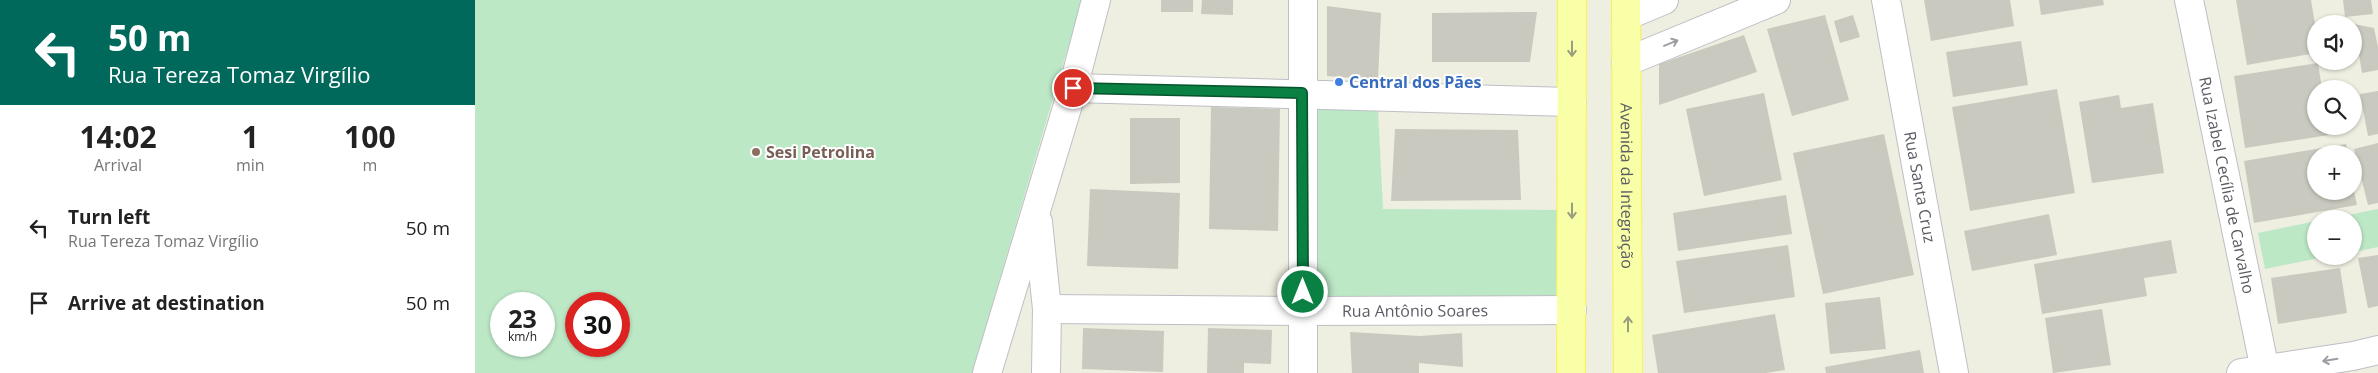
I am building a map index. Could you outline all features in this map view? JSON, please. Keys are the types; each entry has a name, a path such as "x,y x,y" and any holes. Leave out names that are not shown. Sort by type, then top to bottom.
{"main road":[{"path":"1571,373 1572,0"},
{"name":"Avenida da Integração","path":"1626,8 1628,373"}],"street":[{"path":"987,373 1073,88 1096,0"},
{"path":"1303,0 1303,373"},
{"path":"1626,8 1664,0"},
{"path":"1626,62 1776,0"},
{"name":"Rua Santa Cruz","path":"1885,0 1954,373"},
{"name":"Rua Izabel Cecília de Carvalho","path":"2189,0 2253,371"},
{"path":"1073,88 1572,102"},
{"path":"1037,210 1047,309 1046,373"},
{"name":"Rua Antônio Soares","path":"1047,309 1303,311 1572,310"},
{"path":"2253,371 2353,356 2378,350"}],"green space":[{"name":"Sesi Petrolina","path":"475,0 1082,0 972,373 475,373"},
{"path":"1311,100 1378,110 1383,209 1558,210 1558,296 1318,302"},
{"path":"2378,209 2378,247 2362,250 2362,212"},
{"path":"2307,223 2307,260 2265,269 2258,233"}],"building":[{"path":"1161,0 1193,0 1193,12 1161,12"},
{"path":"1202,0 1233,0 1233,15 1201,14"},
{"path":"1924,0 2010,0 2014,26 1931,41"},
{"path":"2039,0 2103,0 2104,5 2041,15"},
{"path":"2236,0 2311,0 2314,15 2307,15 2307,55 2247,65"},
{"path":"2343,0 2371,0 2373,14 2345,15"},
{"path":"1327,6 1381,13 1378,80 1327,76"},
{"path":"1537,12 1530,62 1432,62 1432,13"},
{"path":"1825,15 1849,100 1792,116 1767,29"},
{"path":"1853,15 1860,37 1840,43 1834,21"},
{"path":"2362,26 2374,28 2378,47 2378,70 2362,73"},
{"path":"1744,35 1757,72 1659,105 1659,64"},
{"path":"2021,41 2028,85 1953,97 1946,52"},
{"path":"2307,65 2307,70 2319,70 2321,80 2307,80 2307,135 2329,135 2245,148 2234,76"},
{"path":"2057,89 2075,193 1970,211 1952,107"},
{"path":"2378,91 2378,134 2368,136 2362,104 2362,94"},
{"path":"1764,93 1782,180 1704,196 1686,109"},
{"path":"2119,95 2121,108 2153,103 2164,173 2092,183 2079,102"},
{"path":"1211,107 1280,109 1278,231 1209,229"},
{"path":"1130,118 1180,118 1180,183 1130,184"},
{"path":"1395,129 1518,130 1521,200 1391,201"},
{"path":"1884,134 1914,275 1823,294 1793,153"},
{"path":"2378,143 2378,203 2368,205 2362,181 2362,147"},
{"path":"2307,150 2307,200 2356,200 2357,205 2328,210 2307,210 2307,214 2254,223 2244,161"},
{"path":"1090,189 1180,193 1178,269 1087,266"},
{"path":"1786,195 1792,234 1678,251 1673,213"},
{"path":"2049,214 2057,255 1972,271 1964,231"},
{"path":"2171,240 2177,273 2144,278 2147,296 2042,314 2034,264"},
{"path":"1788,245 1795,297 1684,313 1676,261"},
{"path":"2378,255 2378,306 2368,308 2359,265 2362,265 2362,257"},
{"path":"2340,268 2347,313 2278,324 2271,278"},
{"path":"1880,297 1886,349 1830,354 1825,303"},
{"path":"2102,309 2111,365 2053,373 2045,318"},
{"path":"1775,314 1785,370 1766,373 1658,373 1652,335"},
{"path":"1083,328 1164,331 1163,372 1082,369"},
{"path":"1208,328 1272,330 1271,364 1244,363 1244,373 1207,373"},
{"path":"1350,332 1420,336 1462,333 1463,367 1419,363 1419,373 1352,373"},
{"path":"1920,350 1924,373 1826,373 1825,367"}],"place":[{"name":"Central dos Pães","path":"1339,82"},
{"name":"Sesi Petrolina","path":"756,152"}],"route":[{"path":"1073,88 1302,93 1303,292"}]}
